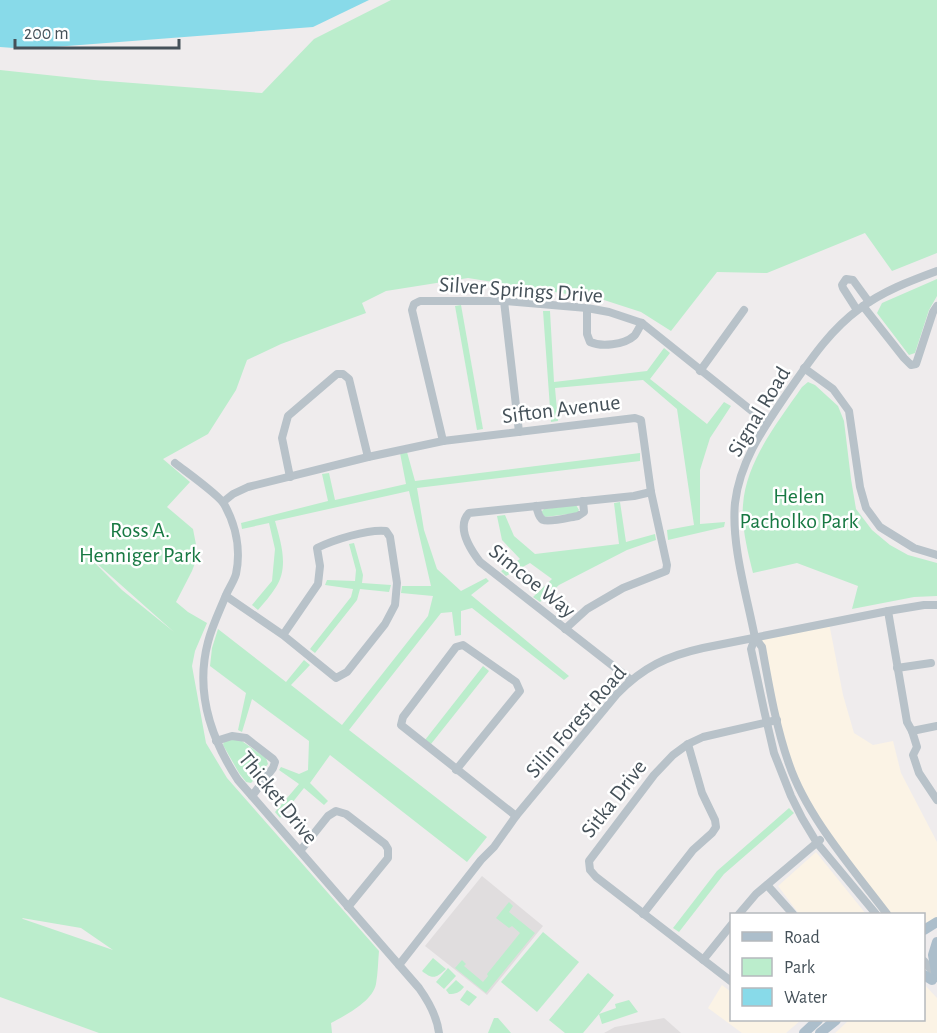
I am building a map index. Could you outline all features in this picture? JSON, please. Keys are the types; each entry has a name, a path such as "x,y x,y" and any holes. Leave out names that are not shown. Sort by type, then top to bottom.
{"main road":[{"path":"932,977 933,955 937,940"},
{"path":"804,1033 817,1021"},
{"path":"820,1033 835,1021"}],"street":[{"name":"Signal Road","path":"885,913 826,835 789,765 762,647 756,638 738,555 735,503 744,465 767,423 804,368 833,332 863,306 893,288 937,271"},
{"name":"Silver Springs Drive","path":"442,441 412,310 414,304 420,301 504,301 587,308 609,312 642,323 767,423"},
{"path":"504,301 519,432"},
{"path":"863,306 911,365 916,364 937,306"},
{"path":"587,308 587,334 590,342 597,345 626,342 636,335 642,323"},
{"path":"700,371 744,310"},
{"path":"804,368 833,389 849,411 860,487 866,508 880,527 914,548 937,555"},
{"path":"290,477 282,438 288,416 337,374 343,374 349,380 368,457"},
{"name":"Sifton Avenue","path":"223,501 248,487 442,441 635,418 641,420 651,492 667,565 666,571 623,588 587,609 565,629"},
{"name":"Thicket Drive","path":"175,463 223,501 236,532 238,558 235,576 212,631 204,662 205,699 216,741 238,780 427,999 436,1018 439,1033"},
{"name":"Simcoe Way","path":"631,680 480,562 471,551 463,528 464,519 469,513 634,496 651,492"},
{"path":"536,506 539,516 548,521 582,514 584,512 583,501"},
{"path":"226,596 283,635 336,678 347,672 385,624 395,605 397,583 390,537 386,531 378,530 331,541 317,548 320,566 318,584 283,635"},
{"name":"Silin Forest Road","path":"399,965 481,860 494,847 516,816 617,694 631,680 656,663 677,655 888,610 937,605"},
{"path":"888,610 907,722 917,747 913,755 919,773 937,800"},
{"name":"Signal Road","path":"756,638 751,649 766,723 782,774 802,818 817,843 874,913"},
{"path":"456,770 520,691 516,682 463,645 456,647 403,717 401,725 456,770 516,816"},
{"path":"897,668 931,663"},
{"name":"Sitka Drive","path":"730,980 596,877 590,870 589,861 660,767 673,754 688,744 712,734 777,720"},
{"path":"912,731 937,726"},
{"path":"216,741 232,736 246,738 275,762 252,796"},
{"path":"643,914 693,850 716,827 702,793 688,744"},
{"path":"300,852 328,816 336,811 346,814 387,847 386,860 348,907"},
{"path":"741,913 756,894 826,835"},
{"path":"767,885 791,913"},
{"path":"703,960 730,926"},
{"path":"925,963 932,977"}],"shaded area":[{"path":"829,623 843,695 854,733 873,745 893,741 901,773 937,842 937,920 925,923 925,913 886,913 826,835 789,765 756,638"},
{"path":"816,852 865,913 798,913 778,886"},
{"path":"482,876 543,926 487,995 425,946"},
{"path":"722,985 730,991 730,1021 800,1021 786,1033 742,1033 708,1008"},
{"path":"925,985 937,998 937,1033 835,1033 848,1021 925,1021"},
{"path":"664,1018 681,1033 604,1033 615,1027"}],"green space":[{"name":"Ross A. Henniger Park","path":"391,0 937,0 937,253 892,271 865,233 767,273 717,272 671,331 641,312 604,300 468,278 386,291 362,303 366,313 281,344 247,360 236,390 208,434 163,459 190,482 167,507 193,529 198,555 176,602 207,623 195,651 192,666 206,743 227,778 379,951 376,984 364,1002 331,1023 332,1033 99,1033 0,997 0,70 262,93 314,39","holes":["85,553 174,632 122,590","23,919 81,928 113,950"]},
{"path":"937,279 937,296 929,310 915,353 909,355 877,313 882,303"},
{"path":"461,305 483,429 477,430 455,306"},
{"path":"543,311 550,311 554,382 647,371 664,348 670,353 650,379 707,424 724,402 731,406 710,438 700,470 700,524 725,522 724,527 668,540 667,530 694,525 677,409 643,380 555,388 558,421 551,422"},
{"name":"Helen Pacholko Park","path":"808,382 815,385 838,406 844,421 856,509 872,530 890,545 908,555 937,563 937,596 914,597 852,609 858,586 797,563 753,573 743,521 745,489 765,443 802,387"},
{"path":"407,452 415,481 640,453 640,461 417,488 424,530 437,569 461,591 486,578 489,581 471,595 569,676 564,680 472,608 461,611 461,635 455,636 452,612 441,613 349,730 487,837 467,862 330,755 310,783 328,801 324,805 304,788 280,818 275,812 299,784 279,770 281,767 299,774 308,770 309,741 252,699 242,732 238,730 246,693 210,666 212,648 218,629 286,682 304,660 310,665 291,685 342,725 428,616 433,596 401,593 402,586 431,586 409,491 275,521 283,555 282,571 276,587 258,610 252,605 272,581 275,549 269,523 242,529 241,523 328,501 322,474 329,473 335,500 406,484 400,453"},
{"path":"620,502 626,542 655,534 656,540 627,550 559,585 540,602 533,597 552,579 530,563 506,576 501,571 520,559 502,540 497,516 505,515 514,536 535,554 619,544 614,503"},
{"path":"576,505 579,510 577,513 545,517 541,512 544,509"},
{"path":"354,543 363,575 362,583 391,585 389,592 360,589 357,600 315,653 310,649 351,597 353,589 325,585 327,580 355,581 356,570 349,544"},
{"path":"483,666 489,671 431,744 425,740"},
{"path":"239,739 266,758 268,764 251,783 246,782 239,773 223,745 224,740"},
{"path":"789,808 794,813 724,874 679,932 673,928 717,871"},
{"path":"509,902 513,906 509,912 535,933 486,993 455,968 462,960 466,964 464,966 483,982 488,976 487,974 520,933 496,918"},
{"path":"543,932 579,962 537,1012 501,982"},
{"path":"433,958 446,969 434,977 422,971"},
{"path":"448,968 456,976 444,989 436,982"},
{"path":"588,973 614,995 583,1033 565,1033 549,1020"},
{"path":"456,980 464,987 457,993 449,994 446,990"},
{"path":"467,990 477,997 469,1006 460,1000"},
{"path":"629,1000 638,1012 602,1024 599,1014 616,1008 615,1004"},
{"path":"494,1018 498,1018 511,1033 488,1033"}],"water":[{"path":"0,0 369,0 313,27 28,49 0,47"}]}
